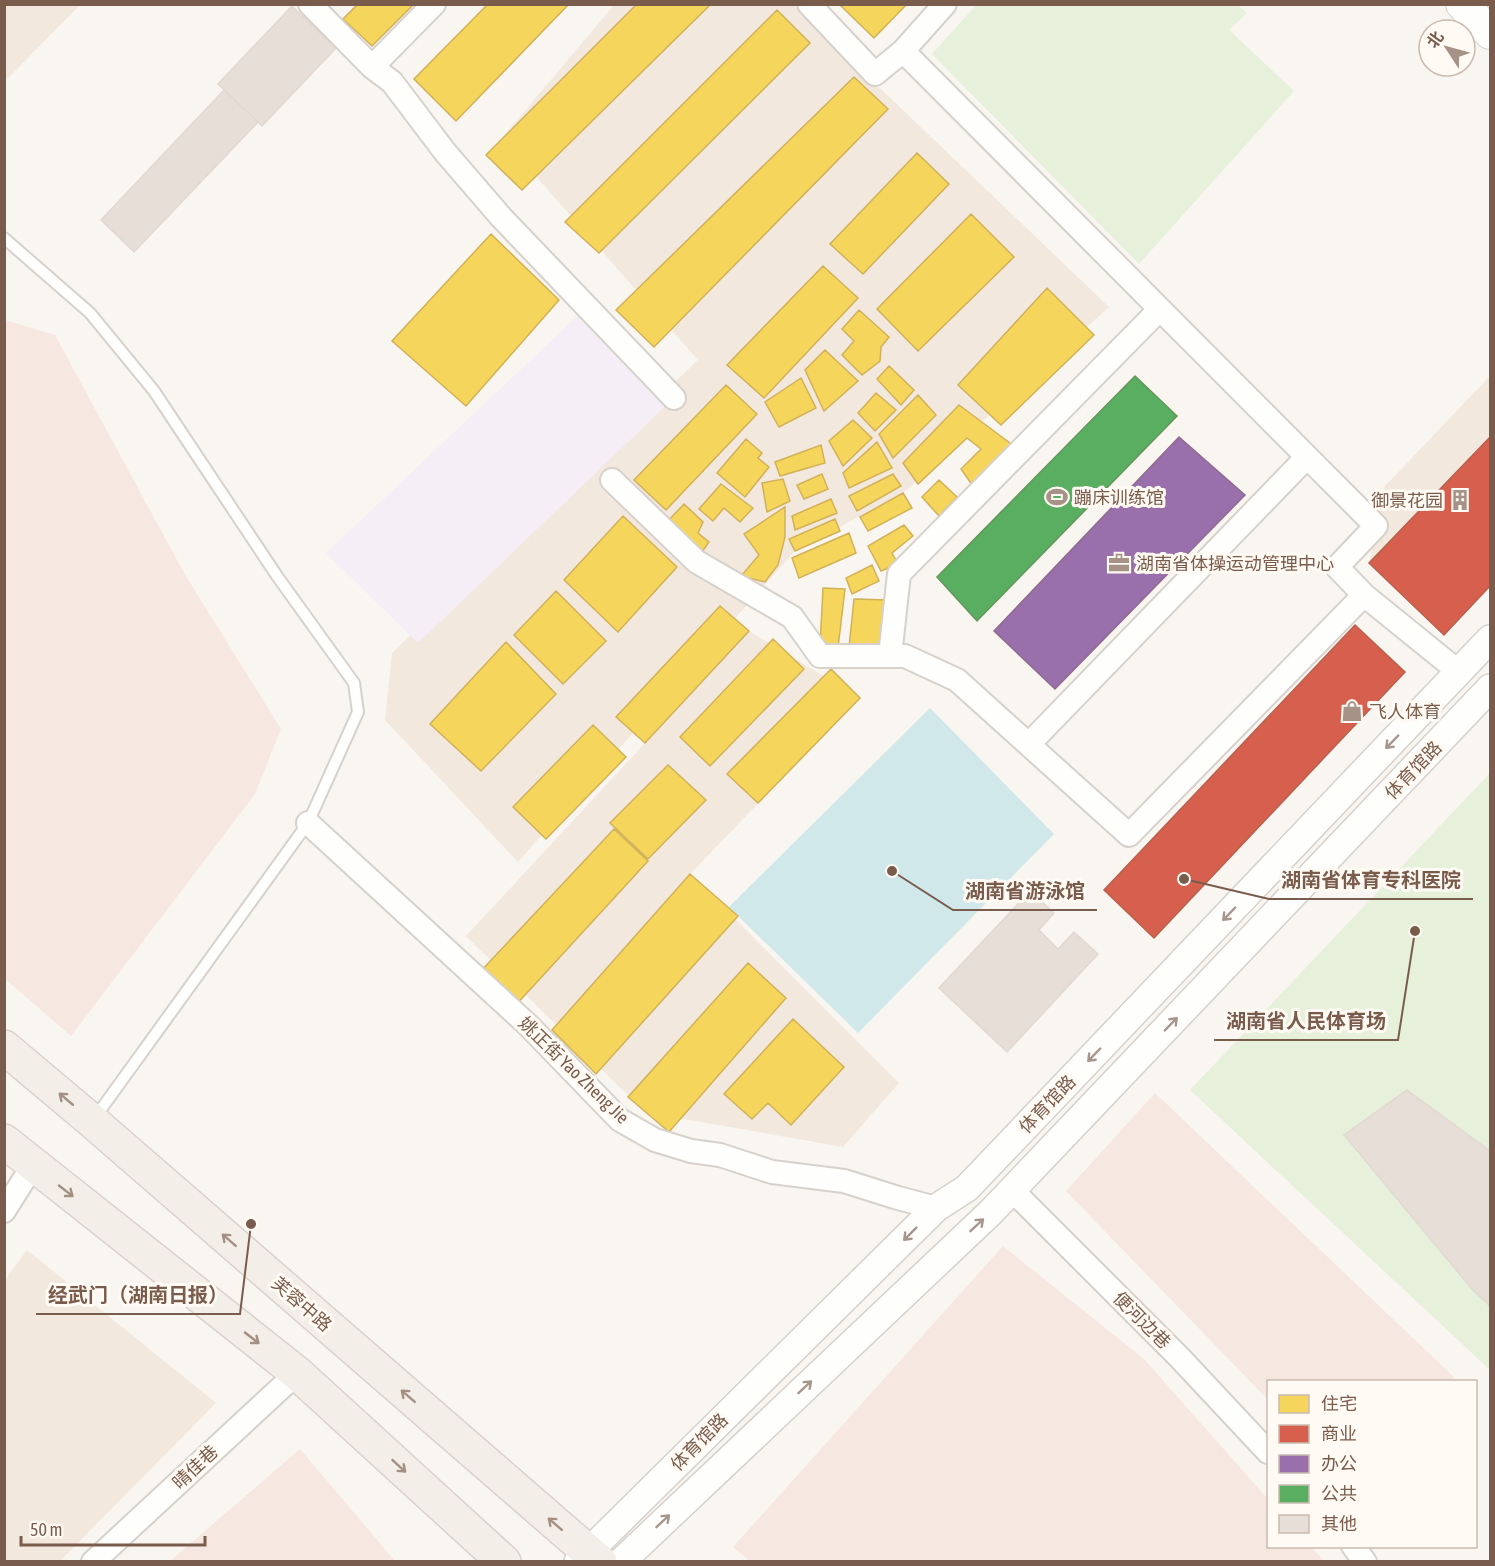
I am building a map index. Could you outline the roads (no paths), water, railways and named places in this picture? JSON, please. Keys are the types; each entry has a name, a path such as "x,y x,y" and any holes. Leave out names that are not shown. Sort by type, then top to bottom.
{"main road":[{"path":"1462,4 1491,33"},
{"name":"芙蓉中路","path":"4,1047 606,1559"},
{"path":"4,1141 297,1373 504,1562"}],"street":[{"path":"310,4 372,67 392,82 445,152 501,218 674,398"},
{"path":"372,67 434,4"},
{"path":"809,4 875,74 903,51 945,4"},
{"path":"903,51 1376,526 1337,567 1364,595 1459,672"},
{"path":"890,656 899,574 1160,309"},
{"path":"1029,744 1307,457"},
{"path":"612,480 697,562 792,616 820,656 905,656 957,680 1129,835 1364,595"},
{"name":"体育馆路","path":"606,1559 936,1208 967,1188 1491,639"},
{"name":"体育馆路","path":"606,1559 991,1212 1491,688"},
{"name":"姚正街 Yao Zheng Jie","path":"308,823 528,1025 620,1120 655,1140 691,1151 720,1155 772,1172 844,1180 936,1208"},
{"path":"4,1211 33,1165"},
{"name":"便河边巷","path":"1012,1190 1180,1358 1267,1450"},
{"name":"晴佳巷","path":"93,1562 297,1373"},
{"path":"1354,1548 1365,1562"}],"lane":[{"path":"4,238 90,313 154,391 277,576 354,683 358,712 308,823 92,1121"}],"water":[{"path":"930,708 1054,834 858,1033 729,907"}],"place":[{"name":"蹦床训练馆","path":"1057,497"},
{"name":"御景花园","path":"1460,500"},
{"name":"湖南省体操运动管理中心","path":"1119,563"},
{"name":"飞人体育","path":"1352,711"},
{"name":"湖南省游泳馆","path":"892,871"},
{"name":"湖南省体育专科医院","path":"1184,879"},
{"name":"湖南省人民体育场","path":"1415,931"},
{"name":"经武门（湖南日报）","path":"251,1224"}]}
